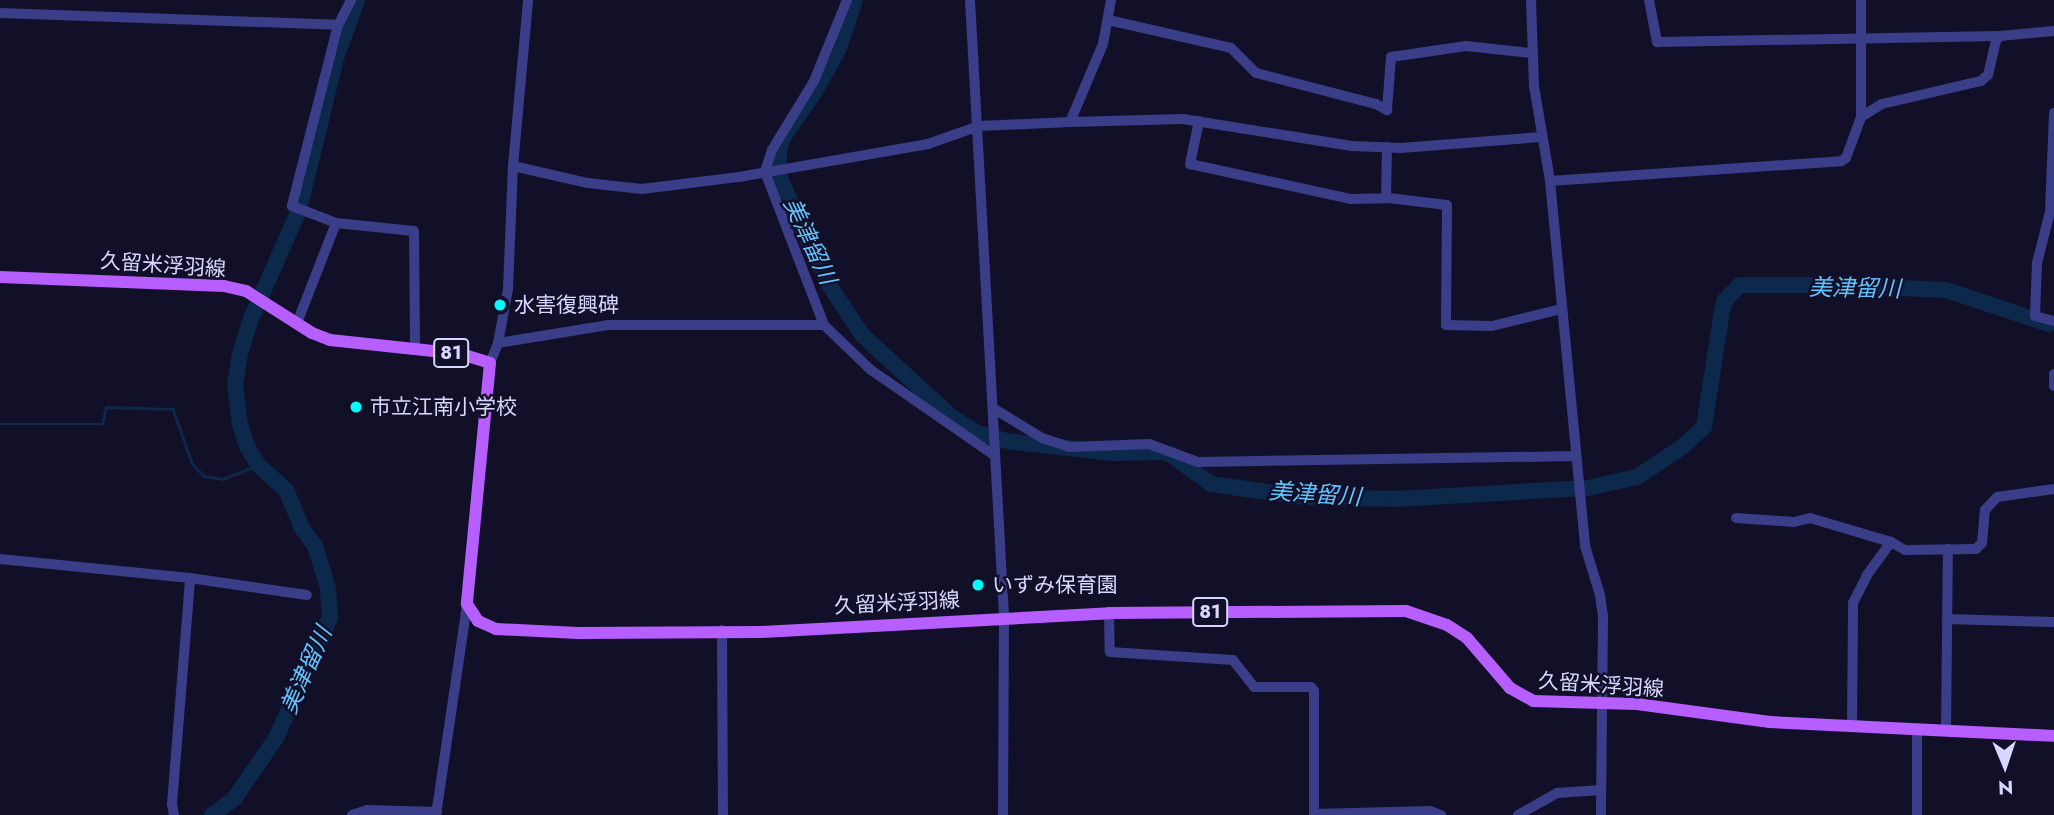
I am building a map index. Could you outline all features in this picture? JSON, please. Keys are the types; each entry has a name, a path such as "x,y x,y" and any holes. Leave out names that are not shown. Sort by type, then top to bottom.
{"main road":[{"name":"久留米浮羽線","path":"0,277 192,282 246,291 330,340 461,354 490,363"},
{"name":"81","path":"467,604 490,363"},
{"name":"久留米浮羽線","path":"467,604 478,621 496,629 578,632 722,629 762,632 1109,612 1406,611 1447,625 1467,638 1510,688 1533,701 1637,704 1770,722 2054,736"}],"street":[{"path":"351,0 338,25 292,206 336,223 414,231 415,350"},
{"path":"490,363 498,342 508,289 513,166 528,0"},
{"path":"847,0 814,81 772,150 767,172 824,325 852,354 891,385 995,456"},
{"path":"970,0 1004,616 1003,815"},
{"path":"1070,122 1104,44 1111,0"},
{"path":"1531,0 1531,53 1541,137 1550,181 1585,546 1601,606 1604,703 1601,815"},
{"path":"1648,0 1657,42 2000,36 2054,31"},
{"path":"1550,181 1840,161 1846,158 1861,117 1861,0"},
{"path":"0,13 338,25"},
{"path":"1108,20 1230,48 1256,73 1376,104 1387,110 1391,57 1466,46 1531,53"},
{"path":"1861,117 1882,104 1981,81 1988,75 1996,41 2000,36"},
{"path":"2054,113 2052,211 2037,263 2035,316 2054,321"},
{"path":"513,166 627,189 672,186 928,144 979,126 1070,122 1199,121 1352,146 1387,147 1541,137"},
{"path":"1199,121 1190,164 1350,199 1385,198 1447,205 1446,326 1492,326 1562,309"},
{"path":"1385,198 1387,147"},
{"path":"297,323 336,223"},
{"path":"498,342 608,325 824,325"},
{"path":"2054,374 2054,386"},
{"path":"993,408 1042,438 1070,447 1149,444 1198,462 1576,456"},
{"path":"1736,518 1794,522 1810,518 1891,542 1907,550 1948,549 1980,546 1985,510 1997,496 2054,489"},
{"path":"1852,727 1853,603 1867,575 1891,542"},
{"path":"1945,732 1948,549"},
{"path":"0,559 190,578 307,594"},
{"path":"174,815 172,804 190,578"},
{"path":"352,815 367,810 436,813 467,604"},
{"path":"1109,612 1110,652 1233,660 1254,687 1311,687 1314,691 1314,814 1430,811 1441,815"},
{"path":"1947,619 2054,622"},
{"path":"722,629 723,815"},
{"path":"1917,730 1917,815"},
{"path":"1518,815 1557,793 1601,790"}],"waterway":[{"name":"美津留川","path":"212,815 234,799 276,738 330,618 328,588 315,546 302,528 286,490 258,465 247,446 240,425 235,385 240,354 251,319 299,210 336,58 357,0"},
{"name":"美津留川","path":"855,0 839,48 814,93 782,139 779,176 826,280 862,335 953,418 977,433 1006,441 1113,453 1161,452 1170,454 1211,484 1302,497 1395,499 1588,488 1637,477 1682,447 1704,427 1722,311 1725,300 1740,285 1833,285 1946,290 2049,324"},
{"path":"0,424 102,424 106,407 173,409 192,463 204,476 223,479 258,465"}],"place":[{"name":"水害復興碑","path":"500,305"},
{"name":"市立江南小学校","path":"356,407"},
{"name":"いずみ保育園","path":"978,585"}]}
